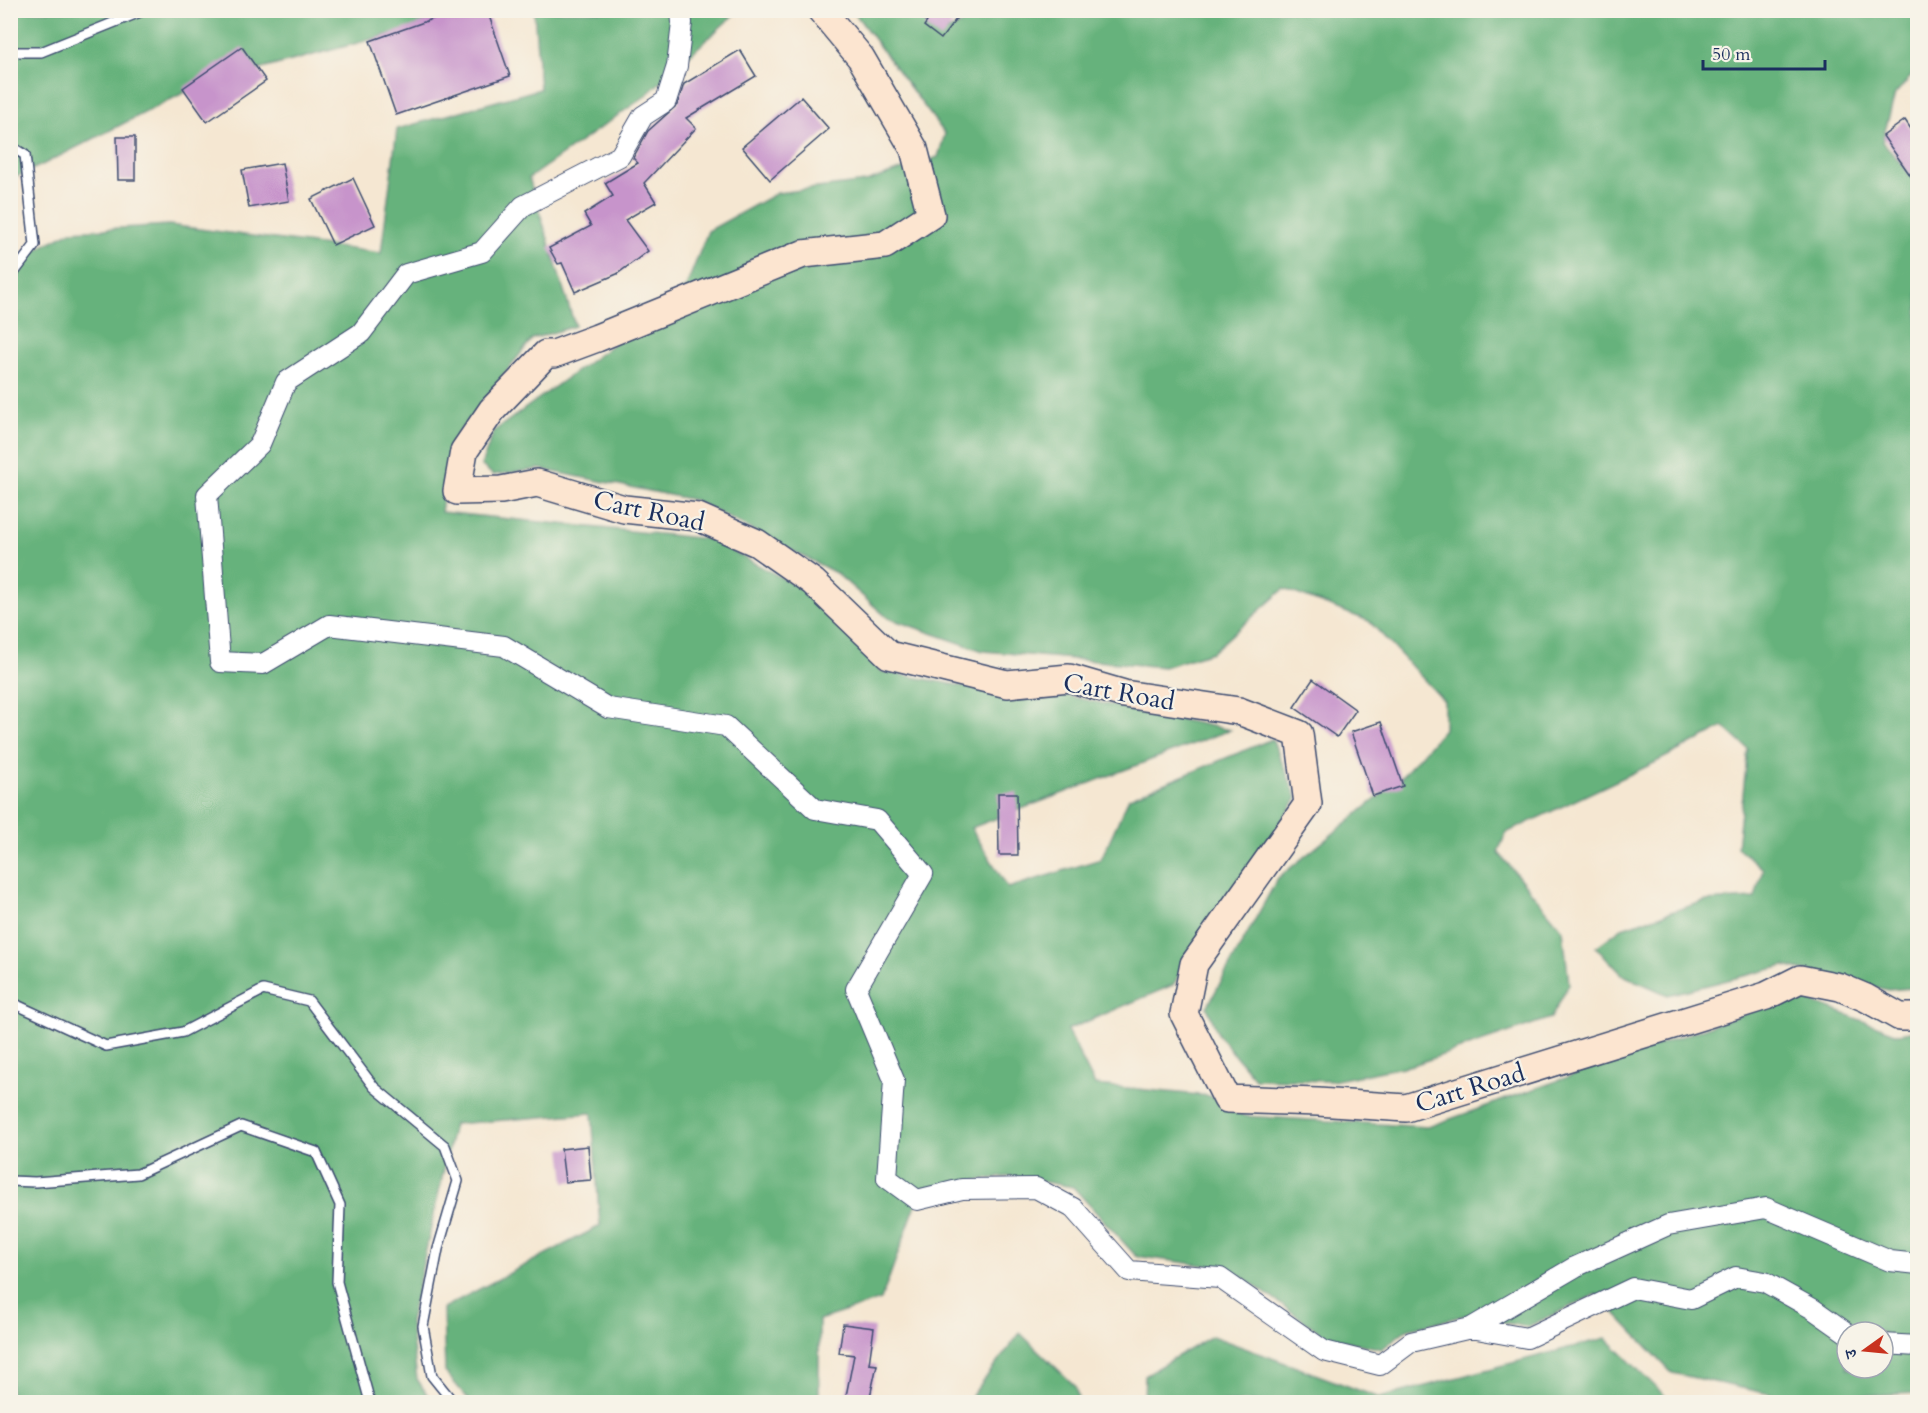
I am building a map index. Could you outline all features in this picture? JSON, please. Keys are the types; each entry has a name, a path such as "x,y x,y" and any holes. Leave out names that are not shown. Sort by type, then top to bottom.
{"main road":[{"name":"Cart Road","path":"821,10 861,57 914,149 931,214 885,245 803,254 597,338 554,354 546,354 492,410 464,451 457,491 501,490 537,483 624,508 698,517 757,543 813,582 889,655 1007,684 1069,678 1124,694 1239,711 1299,734 1308,804 1194,964 1184,1014 1227,1099 1406,1108 1766,996 1800,980 1840,987 1900,1017 1917,1017"}],"street":[{"path":"681,10 682,23 677,66 666,101 643,116 620,156 523,206 482,252 406,274 361,333 286,382 260,444 207,495 220,662 263,664 329,625 504,646 608,708 726,726 815,809 877,820 923,874 856,989 894,1080 887,1178 918,1200 962,1188 1036,1188 1074,1208 1129,1271 1220,1278 1324,1352 1380,1365 1411,1342 1471,1328 1575,1268 1668,1225 1766,1208 1890,1261 1917,1264"},
{"path":"1471,1328 1527,1338 1633,1288 1691,1299 1736,1277 1765,1282 1813,1309 1835,1325"},
{"path":"1895,1345 1917,1346"}],"lane":[{"path":"10,52 42,52 145,10"},
{"path":"10,146 25,155 35,245 10,278"},
{"path":"10,1000 106,1046 183,1032 263,990 309,1001 374,1087 445,1146 458,1181 438,1249 423,1326 432,1376 453,1402"},
{"path":"10,1181 35,1182 138,1174 241,1126 316,1152 340,1205 337,1282 370,1402"}],"green space":[{"path":"978,10 1917,11 1917,70 1895,94 1882,142 1918,182 1917,984 1912,988 1888,990 1784,966 1668,995 1623,975 1596,947 1622,928 1705,901 1755,898 1763,869 1737,847 1748,749 1724,727 1506,833 1498,852 1563,930 1569,984 1551,1018 1413,1065 1332,1081 1255,1079 1219,1036 1207,1007 1278,878 1397,782 1444,729 1444,701 1369,621 1284,589 1212,652 1164,667 983,651 888,618 836,573 694,500 540,469 493,475 481,465 494,431 604,351 686,287 708,231 777,193 866,182 938,157 945,134 853,11 923,11 944,32 973,19"},
{"path":"11,11 476,11 195,87 11,179"},
{"path":"534,11 738,11 644,97 529,178 575,326 532,339 452,441 441,512 709,539 812,594 880,671 1024,697 1063,695 1230,730 971,828 1008,888 1101,859 1129,798 1272,739 1297,798 1173,985 1067,1030 1095,1085 1210,1096 1244,1116 1428,1127 1769,1005 1799,997 1898,1034 1917,1031 1917,1393 1793,1399 1672,1373 1597,1294 1527,1327 1467,1315 1407,1329 1382,1349 1327,1337 1231,1269 1136,1256 1073,1187 1011,1176 922,1188 881,1300 819,1320 819,1397 828,1402 471,1402 445,1372 443,1308 600,1226 592,1113 454,1124 410,1322 417,1379 432,1402 11,1402 11,263 71,231 169,225 381,253 397,129 540,89"},
{"path":"1020,1333 1075,1386 1079,1402 967,1402"},
{"path":"1212,1336 1380,1398 1606,1338 1671,1402 1144,1402 1145,1375"}],"building":[{"path":"458,10 487,10 510,76 396,115 370,41"},
{"path":"910,10 963,10 941,39 924,26 927,22"},
{"path":"242,47 266,81 207,122 183,88"},
{"path":"740,50 756,76 686,118 696,128 644,183 656,202 625,220 648,251 617,274 575,292 562,263 558,264 549,248 591,226 584,214 613,196 605,183 638,163 633,158 648,131 677,105 684,84"},
{"path":"801,97 829,129 770,180 742,147"},
{"path":"1905,120 1917,138 1917,185 1883,136"},
{"path":"117,137 135,137 135,180 118,180"},
{"path":"282,163 289,201 249,208 242,170"},
{"path":"353,178 375,225 333,245 311,199"},
{"path":"1313,679 1356,710 1337,737 1294,707"},
{"path":"1381,722 1403,786 1373,796 1351,732"},
{"path":"998,793 1017,793 1018,855 999,855"},
{"path":"588,1146 591,1180 565,1182 561,1149"},
{"path":"843,1324 874,1328 869,1364 877,1365 869,1401 846,1396 854,1355 839,1353"}]}
